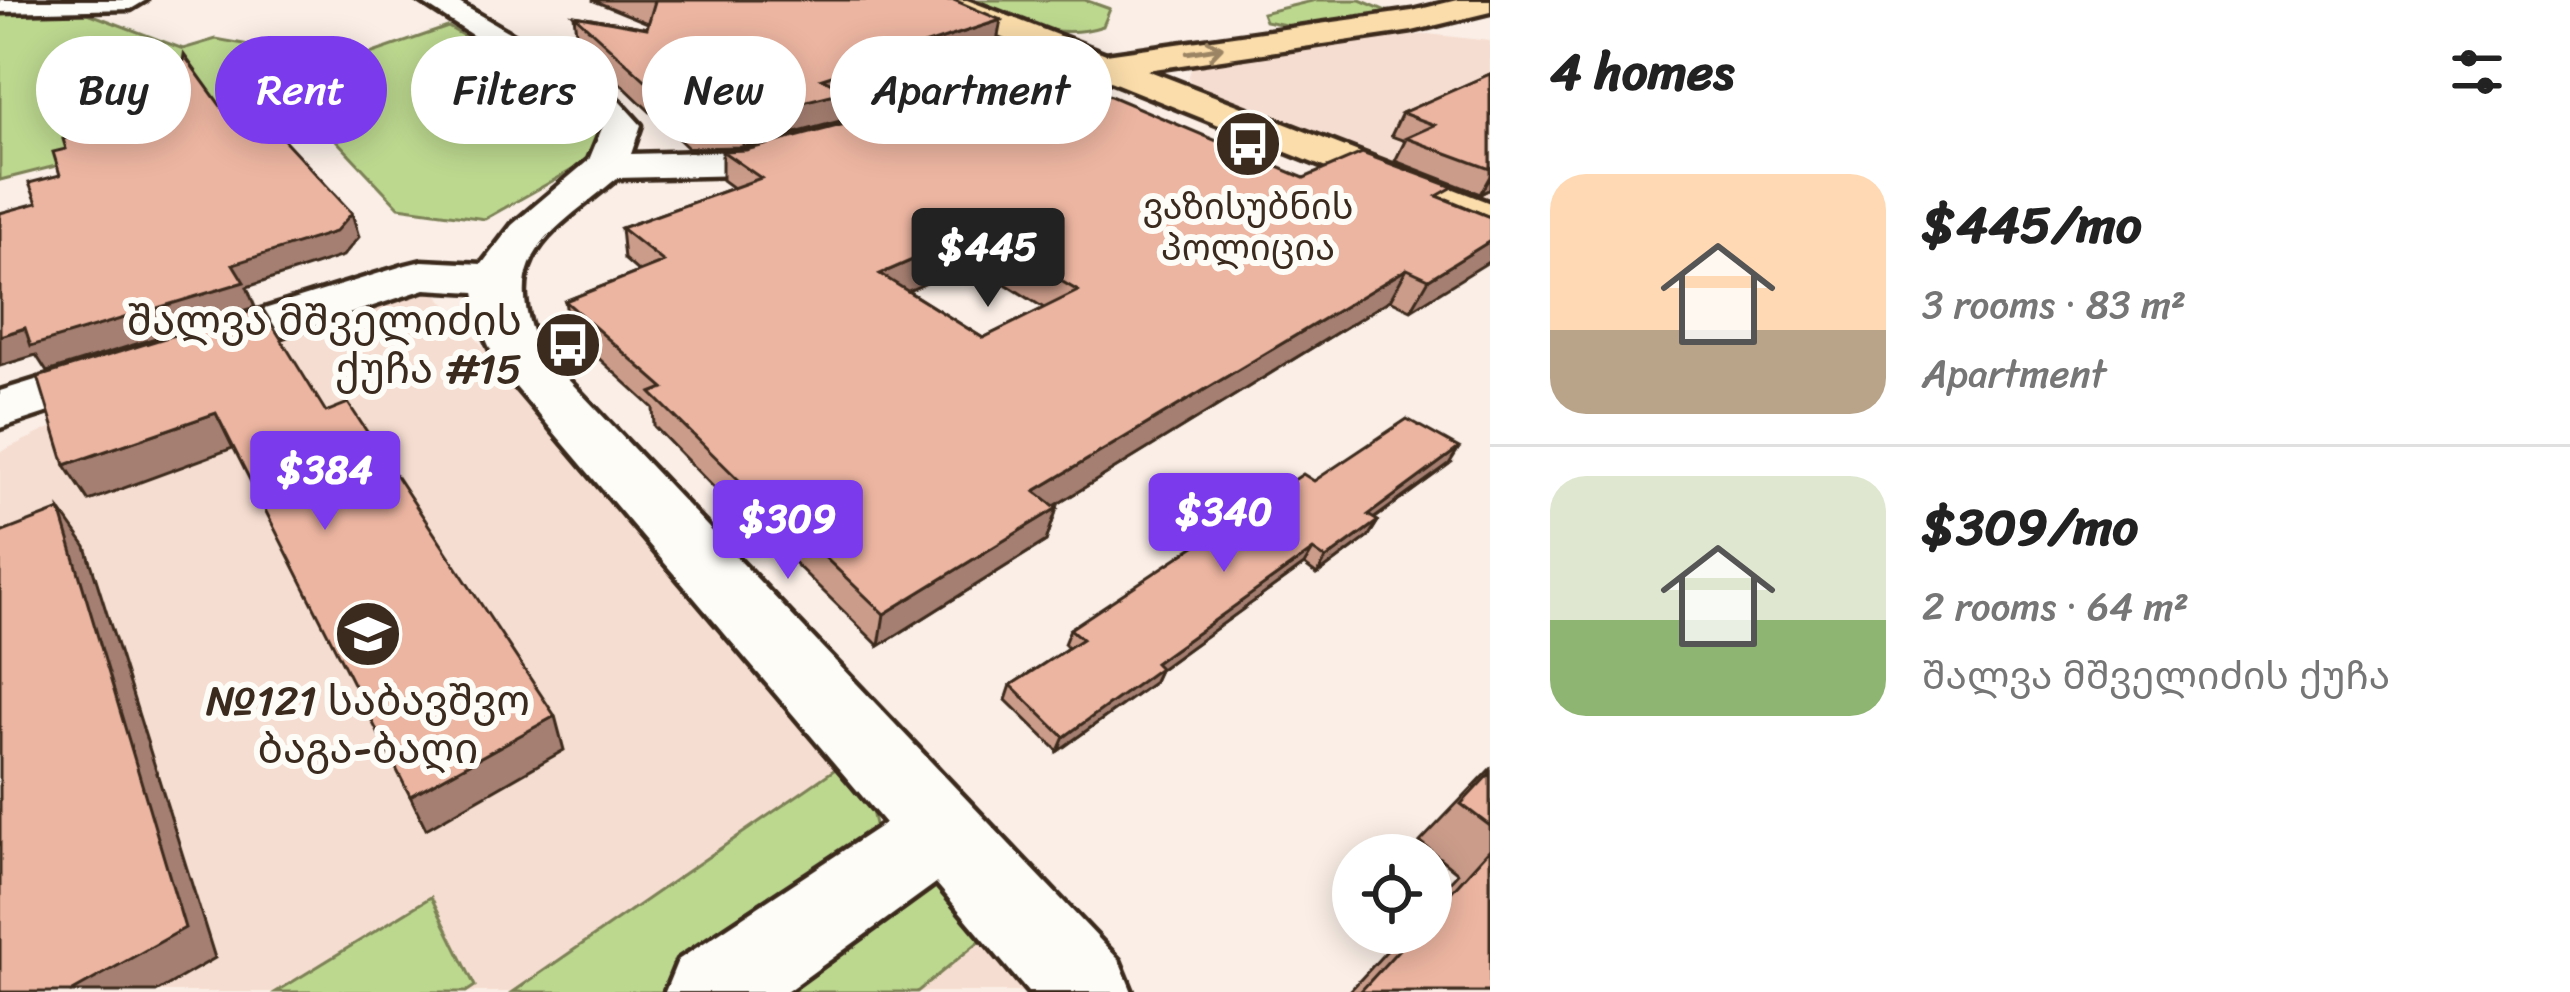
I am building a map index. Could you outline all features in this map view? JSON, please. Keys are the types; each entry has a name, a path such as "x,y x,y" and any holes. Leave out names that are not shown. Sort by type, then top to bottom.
{"main road":[{"path":"938,0 1032,36"},
{"path":"1112,64 1412,21 1490,2"},
{"path":"1254,8 1243,14 1254,24 1303,36"},
{"path":"1112,39 1203,16"},
{"path":"1412,21 1490,36"},
{"path":"1112,67 1490,220"}],"street":[{"path":"0,3 130,0"},
{"path":"434,0 598,100 622,125 607,166 525,237 499,279 502,324 516,355 1087,992"},
{"path":"607,166 745,164 830,141"},
{"path":"0,410 422,275 499,279"},
{"path":"710,992 942,831"}],"shaded area":[{"path":"1428,34 1490,41 1490,205 1196,87 1188,79 1193,62 1213,57"},
{"name":"№121 საბავშვო ბაგა-ბაღი","path":"431,287 847,761 513,992 0,992 0,452 147,382"},
{"path":"986,936 1032,992 917,992"}],"green space":[{"path":"961,0 1085,0 1110,9 1103,26 1066,32 1014,21"},
{"path":"1316,0 1360,0 1389,12 1296,27 1265,21 1262,13"},
{"path":"0,11 88,13 149,36 36,36 36,144 143,144 0,180"},
{"path":"448,27 464,36 422,36"},
{"path":"215,39 215,126 191,132 191,47"},
{"path":"411,40 411,144 600,144 579,166 485,219 399,207 340,144 387,144 387,48"},
{"path":"847,761 865,781 880,846 661,992 513,992"},
{"path":"929,865 986,936 917,992 751,992"},
{"path":"431,897 475,986 466,992 276,992"}],"building":[{"path":"954,0 1001,20 952,36 830,36 830,75 822,78 830,82 830,95 806,101 806,36 642,36 642,77 618,55 618,36 597,36 574,15 647,28 655,1"},
{"path":"191,65 215,98 215,144 288,144 352,213 335,232 233,264 244,282 31,346 25,328 0,336 0,213 37,203 29,183 60,175 53,152 66,149 64,144 191,144"},
{"path":"1490,74 1490,169 1406,138 1435,125 1402,113"},
{"path":"1112,97 1304,178 1362,153 1453,187 1437,196 1490,217 1490,241 1429,279 1407,269 1035,491 1057,508 884,614 651,393 664,388 565,301 664,262 621,228 761,178 722,151 806,144 806,134 830,128 830,144 1112,144","holes":["977,232 1078,291 983,338 880,274"]},
{"path":"262,308 326,412 348,403 555,716 410,796 216,413 65,465 38,377"},
{"path":"1407,419 1459,448 1368,515 1378,521 1326,559 1313,550 1155,663 1160,668 1064,737 1011,685 1082,639 1070,629 1303,474 1314,481"},
{"path":"60,510 185,928 71,992 0,992 0,533"},
{"path":"1490,773 1490,826 1461,804"},
{"path":"1490,849 1490,992 1360,992 1395,954 1452,954 1452,891"}],"place":[{"name":"ვაზისუბნის პოლიცია","path":"1248,144"},
{"name":"შალვა მშველიძის ქუჩა #15","path":"568,345"},
{"name":"№121 საბავშვო ბაგა-ბაღი","path":"368,634"}]}
